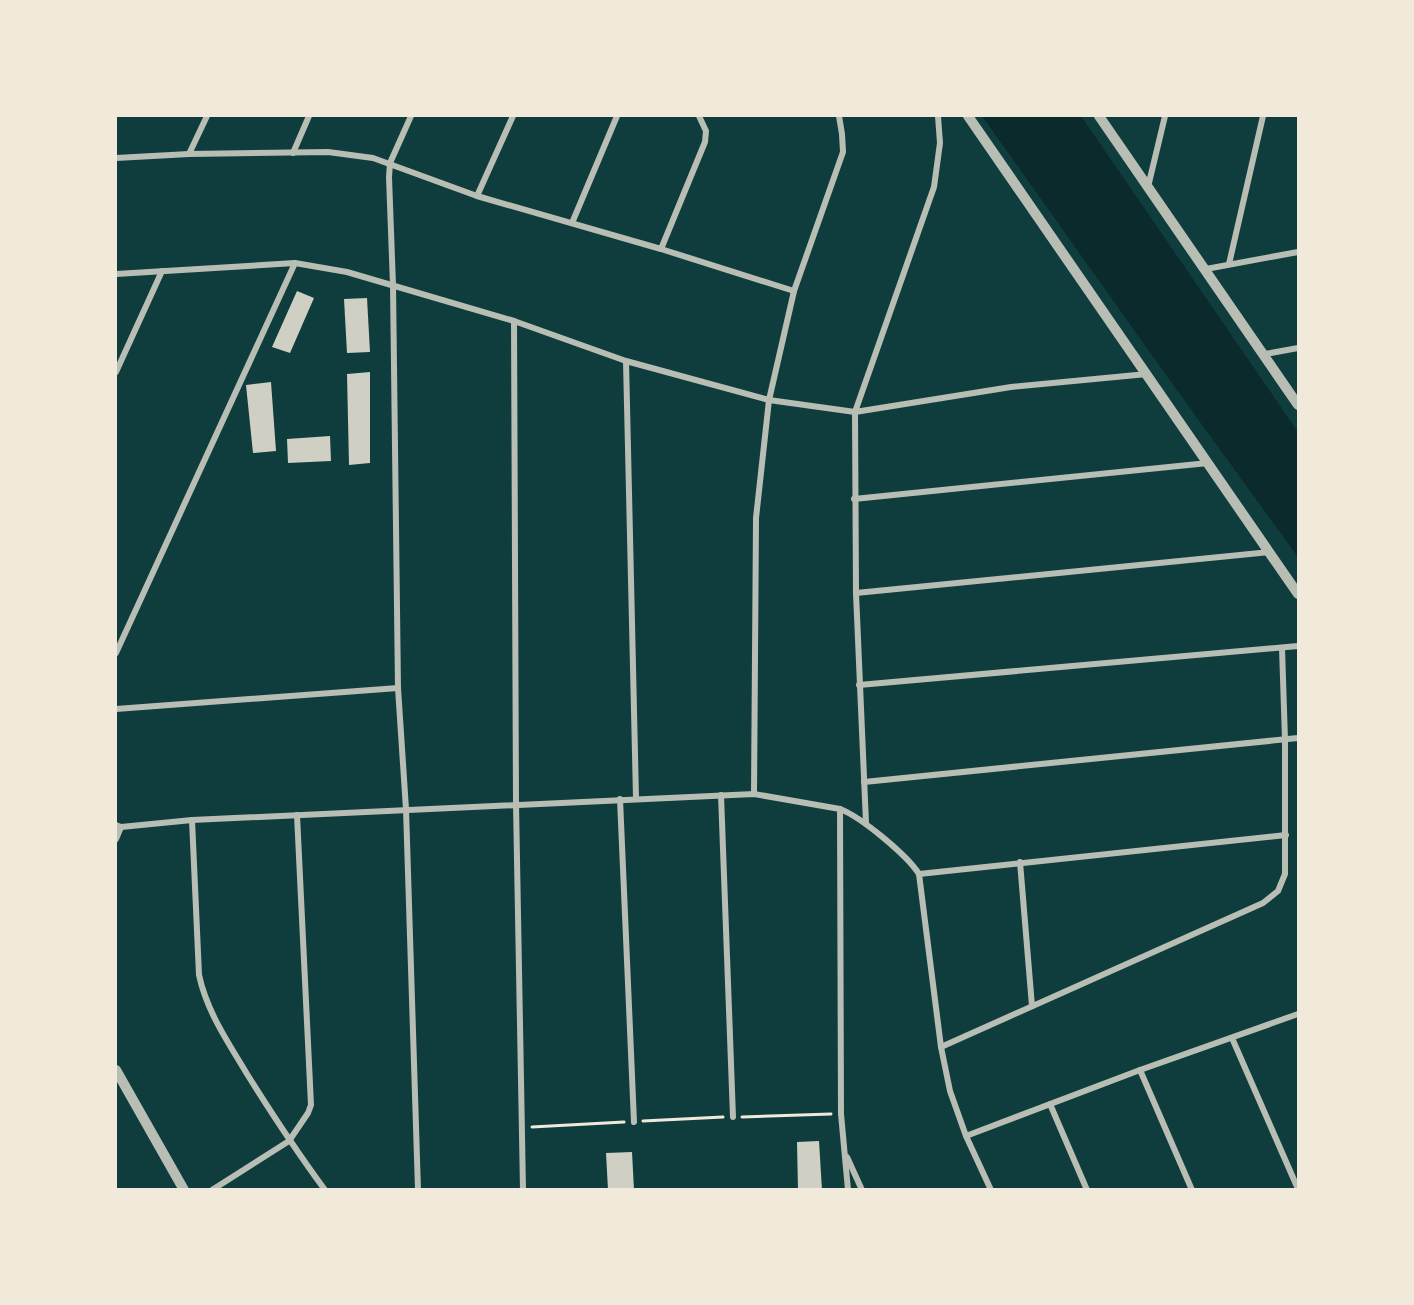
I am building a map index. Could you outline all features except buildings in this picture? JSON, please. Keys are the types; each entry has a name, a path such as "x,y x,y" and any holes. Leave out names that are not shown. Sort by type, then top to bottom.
{"street":[{"path":"189,154 207,116"},
{"path":"293,153 309,116"},
{"path":"411,116 390,163 389,206 393,285 398,688 406,809 418,1190"},
{"path":"477,196 513,116"},
{"path":"572,223 617,116"},
{"path":"662,249 705,142 706,131 699,116"},
{"path":"754,794 756,518 769,400 794,291 843,152 843,134 839,116"},
{"path":"866,823 856,593 855,412 934,187 940,143 938,116"},
{"path":"968,116 1299,594"},
{"path":"1099,116 1299,405"},
{"path":"1148,188 1165,116"},
{"path":"1229,264 1263,116"},
{"path":"116,158 189,154 328,152 351,154 390,163 477,196 662,249 794,291"},
{"path":"1206,269 1299,252"},
{"path":"116,274 295,263 357,274 514,321 626,360 769,400 855,412 1011,387 1148,374"},
{"path":"116,653 295,263"},
{"path":"116,372 162,271"},
{"path":"514,321 516,804 524,1190"},
{"path":"1265,354 1299,348"},
{"path":"626,360 636,798"},
{"path":"854,499 1208,463"},
{"path":"856,593 1270,552"},
{"path":"859,685 1299,646"},
{"path":"941,1047 1263,903 1278,891 1285,874 1286,835 1282,648"},
{"path":"116,709 398,688"},
{"path":"864,782 1299,738"},
{"path":"116,839 118,826 192,820 636,798 754,794 840,809 850,813 866,823 919,874 941,1047 950,1091 966,1136 991,1190"},
{"path":"721,795 733,1117"},
{"path":"620,799 634,1122"},
{"path":"840,809 841,1114 848,1190"},
{"path":"212,1190 289,1141 308,1113 311,1093 297,815"},
{"path":"192,820 199,975 202,990 219,1028 289,1141 324,1190"},
{"path":"919,874 1286,835"},
{"path":"1020,862 1032,1006"},
{"path":"966,1136 1140,1070 1299,1014"},
{"path":"1232,1038 1299,1189"},
{"path":"116,1070 184,1190"},
{"path":"1140,1070 1192,1190"},
{"path":"1050,1104 1087,1190"},
{"path":"845,1154 862,1190"}],"path":[{"path":"521,1128 841,1114"}],"water":[{"path":"982,116 1081,116 1298,432 1298,557 1166,375"}]}
